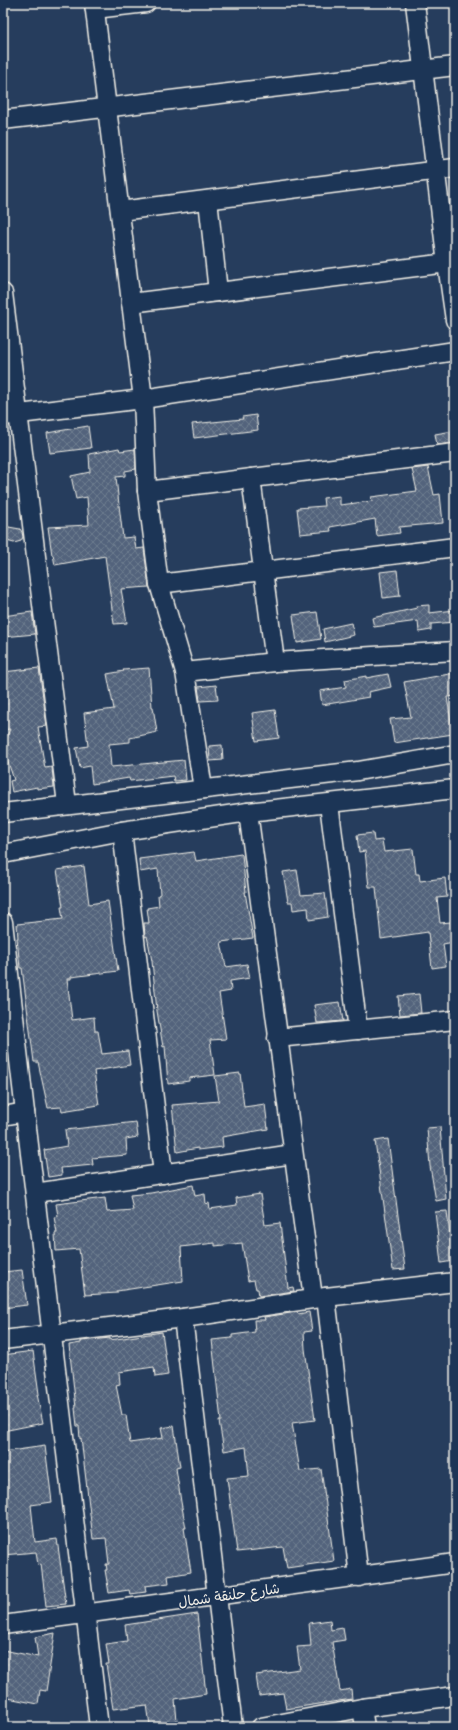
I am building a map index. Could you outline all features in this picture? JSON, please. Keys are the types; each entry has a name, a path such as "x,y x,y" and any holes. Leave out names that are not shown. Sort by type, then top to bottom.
{"street":[{"path":"146,3 94,6 143,399 147,491 159,584 185,672 203,789"},
{"path":"416,3 436,171 451,263 455,320"},
{"path":"3,120 455,66"},
{"path":"120,211 455,168"},
{"path":"208,200 218,292"},
{"path":"131,303 451,263"},
{"path":"3,293 11,415 67,804"},
{"path":"11,415 143,399 455,351"},
{"path":"147,491 455,453"},
{"path":"251,478 275,662"},
{"path":"159,584 455,547"},
{"path":"185,672 275,662 455,651"},
{"path":"3,813 67,804 358,771 455,754"},
{"path":"3,854 122,831 248,812 455,789"},
{"path":"329,804 358,1030"},
{"path":"248,812 293,1154 320,1298 359,1577"},
{"path":"122,831 164,1174"},
{"path":"3,922 51,1334 100,1727"},
{"path":"277,1038 455,1020"},
{"path":"3,1116 25,1112"},
{"path":"35,1193 293,1154"},
{"path":"3,1340 183,1318 320,1298 455,1282"},
{"path":"183,1318 233,1727"},
{"name":"شارع حلنقة شمال","path":"3,1625 455,1563"},
{"path":"262,1727 362,1708 455,1696"},
{"path":"362,1708 364,1727"}],"building":[{"path":"256,415 258,430 194,438 192,424 243,419 242,417"},
{"path":"88,426 91,448 50,453 47,433"},
{"path":"453,431 455,443 437,445 435,434"},
{"path":"119,448 120,451 135,449 136,469 125,471 125,476 116,477 123,538 134,537 136,549 144,548 149,587 121,589 127,623 114,624 105,556 55,565 48,527 89,525 87,497 76,499 71,476 90,472 89,454"},
{"path":"428,467 434,495 440,494 443,523 399,527 400,533 377,536 375,519 330,527 331,531 300,534 297,508 324,506 323,498 340,496 340,505 372,501 371,497 417,491 412,469"},
{"path":"3,526 20,529 23,537 21,541 14,543 3,540"},
{"path":"397,570 400,596 383,598 380,572"},
{"path":"429,605 429,613 455,610 455,622 431,624 431,630 419,632 418,621 374,627 372,618 417,608 416,606"},
{"path":"32,612 35,634 3,637 3,616"},
{"path":"317,612 321,639 297,643 293,615"},
{"path":"351,623 354,635 325,642 323,629"},
{"path":"39,668 47,726 38,727 45,768 52,767 54,787 37,789 37,787 12,792 10,781 14,780 3,751 3,746 10,729 3,730 3,672"},
{"path":"149,668 152,707 157,732 130,738 130,742 109,744 111,767 184,760 186,780 174,781 173,776 130,781 129,778 92,784 90,766 80,768 76,748 88,746 84,713 114,709 107,674 124,671 123,670"},
{"path":"455,673 455,696 447,697 453,734 394,743 390,719 411,717 404,682"},
{"path":"388,674 391,687 368,692 369,697 322,705 320,691 346,687 345,680"},
{"path":"216,685 218,700 200,701 198,687"},
{"path":"275,710 279,738 256,741 252,713"},
{"path":"222,745 223,760 210,761 209,746"},
{"path":"373,833 374,841 382,840 384,852 413,849 416,874 419,874 420,881 445,878 447,897 437,898 440,923 451,922 454,942 443,944 446,966 432,968 428,932 381,939 376,887 369,887 365,851 359,852 357,835"},
{"path":"194,852 196,861 242,855 245,892 253,938 221,942 226,967 247,964 250,978 230,981 231,991 219,993 226,1039 210,1040 215,1075 189,1078 189,1081 168,1084 165,1046 163,1047 157,1011 152,961 147,936 145,937 144,923 149,923 147,908 159,906 158,895 160,894 158,869 140,872 139,859"},
{"path":"84,866 89,904 108,901 118,971 71,977 71,979 67,979 72,1020 94,1017 95,1031 98,1031 102,1054 128,1051 130,1065 94,1071 99,1105 62,1111 61,1107 48,1108 38,1062 34,1062 22,968 20,968 17,924 63,919 61,907 63,907 57,870"},
{"path":"297,870 301,895 325,893 328,917 309,920 308,908 293,910 292,902 288,902 283,872"},
{"path":"419,994 421,1013 400,1015 398,996"},
{"path":"340,1002 343,1021 317,1023 314,1005"},
{"path":"240,1073 244,1107 265,1104 268,1129 222,1137 223,1147 198,1150 198,1148 177,1152 172,1105 219,1101 215,1076"},
{"path":"136,1122 138,1137 126,1139 127,1155 92,1158 93,1165 61,1168 62,1175 48,1177 44,1150 67,1146 65,1130"},
{"path":"440,1127 446,1199 436,1201 430,1166 427,1128"},
{"path":"388,1139 405,1269 393,1270 375,1141"},
{"path":"193,1185 195,1196 205,1194 206,1204 209,1203 210,1209 237,1205 236,1198 260,1194 265,1225 280,1223 288,1288 293,1287 294,1291 259,1296 254,1280 248,1281 242,1243 215,1246 215,1243 181,1247 183,1281 117,1291 117,1293 85,1295 79,1249 56,1251 55,1233 57,1233 54,1217 58,1216 56,1204 105,1198 107,1212 133,1210 130,1195 151,1193"},
{"path":"447,1211 453,1261 441,1263 435,1212"},
{"path":"22,1270 27,1305 3,1308 3,1272"},
{"path":"297,1312 298,1314 309,1312 312,1331 304,1332 315,1420 292,1423 300,1471 321,1469 334,1561 287,1568 283,1547 237,1552 227,1478 249,1476 246,1447 224,1451 219,1421 221,1421 212,1340 232,1338 232,1335 255,1332 254,1320 265,1320 264,1317"},
{"path":"162,1332 168,1375 155,1377 154,1367 119,1372 120,1384 116,1385 122,1415 126,1415 130,1443 163,1438 161,1428 174,1426 180,1467 176,1468 186,1528 184,1528 191,1572 168,1576 169,1583 145,1586 146,1592 130,1594 129,1590 109,1593 105,1570 107,1570 106,1564 109,1564 106,1538 93,1539 81,1438 80,1439 79,1426 77,1426 69,1345 81,1343 81,1341 110,1338 110,1340"},
{"path":"33,1351 39,1394 37,1394 43,1423 3,1431 3,1355"},
{"path":"45,1446 52,1502 31,1505 35,1542 57,1539 66,1604 46,1606 41,1564 38,1565 36,1552 3,1555 3,1464 5,1464 3,1452"},
{"path":"197,1614 206,1694 175,1699 177,1721 150,1725 147,1705 113,1709 106,1664 109,1664 106,1644 127,1641 125,1625"},
{"path":"330,1620 331,1630 343,1628 345,1640 332,1642 340,1691 351,1689 352,1699 286,1709 283,1693 259,1696 256,1675 300,1669 297,1647 311,1646 309,1623"},
{"path":"55,1633 46,1691 40,1690 38,1704 3,1697 3,1683 6,1668 3,1667 3,1650 38,1657 35,1637"}]}
